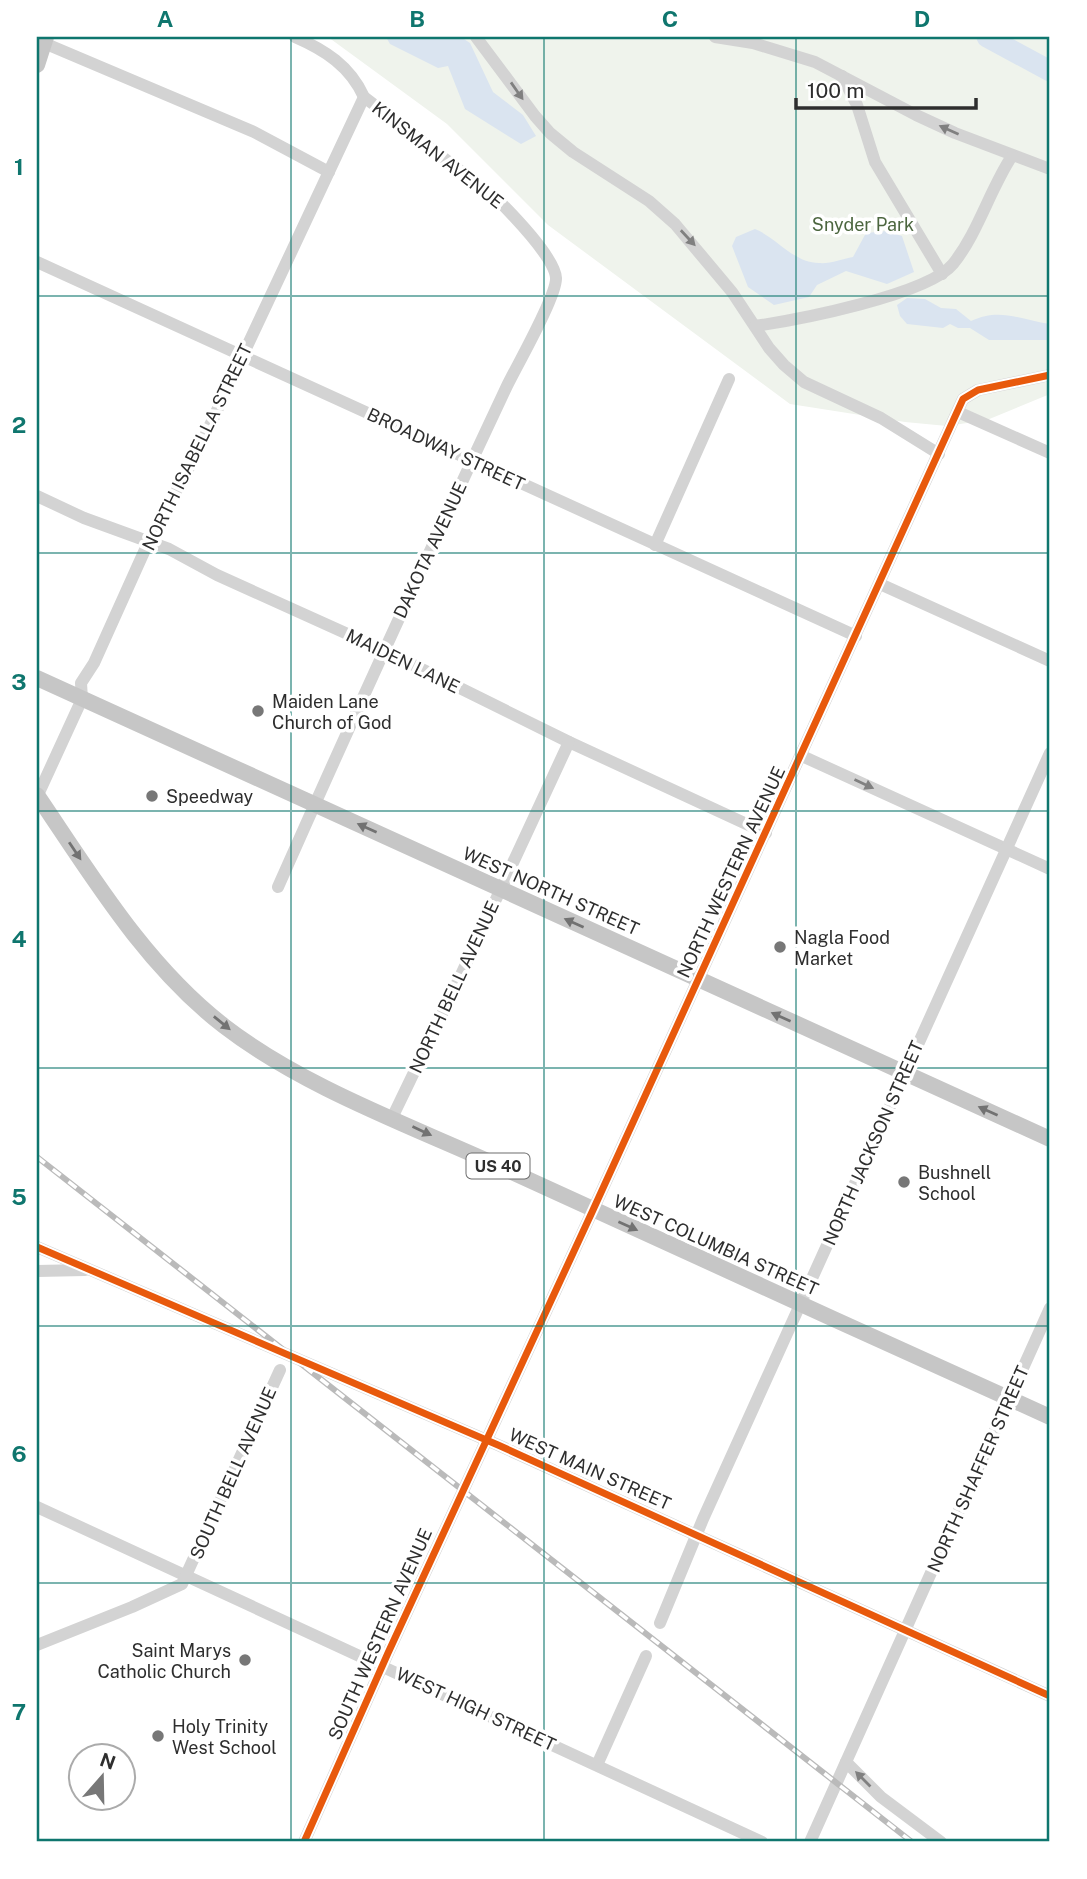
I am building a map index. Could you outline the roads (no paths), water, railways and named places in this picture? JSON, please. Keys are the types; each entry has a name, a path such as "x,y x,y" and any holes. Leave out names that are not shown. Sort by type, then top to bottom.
{"main road":[{"path":"37,65 45,40"},
{"name":"WEST NORTH STREET","path":"37,678 1050,1139"},
{"name":"WEST COLUMBIA STREET","path":"37,796 144,947 184,990 224,1026 280,1063 392,1118 1050,1417"}],"street":[{"name":"KINSMAN AVENUE","path":"295,37 332,56 354,78 364,97 496,198 515,217 551,263 556,277 553,295 515,368"},
{"path":"476,37 550,133 573,152 649,201 675,224 732,292 769,348 804,382 881,418 939,454"},
{"path":"715,37 786,51 842,75 916,115 1012,156 1050,169"},
{"path":"45,40 254,132 329,172"},
{"path":"842,75 857,105 875,162 943,274"},
{"name":"NORTH ISABELLA STREET","path":"37,796 82,699 81,684 94,663 148,543 197,453 364,97"},
{"path":"755,326 831,312 927,282 943,274 960,254 991,190 1012,156"},
{"name":"BROADWAY STREET","path":"37,262 856,636"},
{"name":"DAKOTA AVENUE","path":"278,887 383,650 515,368"},
{"name":"NORTH WESTERN AVENUE","path":"487,1440 963,399 978,390 1050,375"},
{"path":"655,545 729,379"},
{"path":"958,412 1050,453"},
{"name":"MAIDEN LANE","path":"37,496 169,550 217,575 383,650 569,742 766,832"},
{"path":"880,584 1050,661"},
{"name":"NORTH BELL AVENUE","path":"392,1118 569,742"},
{"name":"NORTH JACKSON STREET","path":"660,1623 696,1534 1050,753"},
{"path":"802,756 1050,869"},
{"name":"WEST MAIN STREET","path":"37,1247 487,1440 1050,1696"},
{"path":"37,1270 91,1270"},
{"name":"NORTH SHAFFER STREET","path":"810,1842 1050,1308"},
{"name":"SOUTH BELL AVENUE","path":"186,1576 280,1370"},
{"name":"SOUTH WESTERN AVENUE","path":"304,1842 487,1440"},
{"name":"WEST HIGH STREET","path":"37,1507 761,1842"},
{"path":"37,1645 174,1589 186,1576"},
{"path":"597,1765 646,1656"},
{"path":"846,1762 881,1797 941,1842"}],"waterway":[{"path":"987,37 1050,71"}],"railway":[{"path":"37,1157 912,1842"}],"place":[{"name":"Maiden Lane Church of God","path":"258,711"},
{"name":"Speedway","path":"152,796"},
{"name":"Nagla Food Market","path":"780,947"},
{"name":"Bushnell School","path":"904,1182"},
{"name":"Saint Marys Catholic Church","path":"245,1660"},
{"name":"Holy Trinity West School","path":"158,1736"}],"park label":[{"name":"Snyder Park","path":"863,224"}]}
